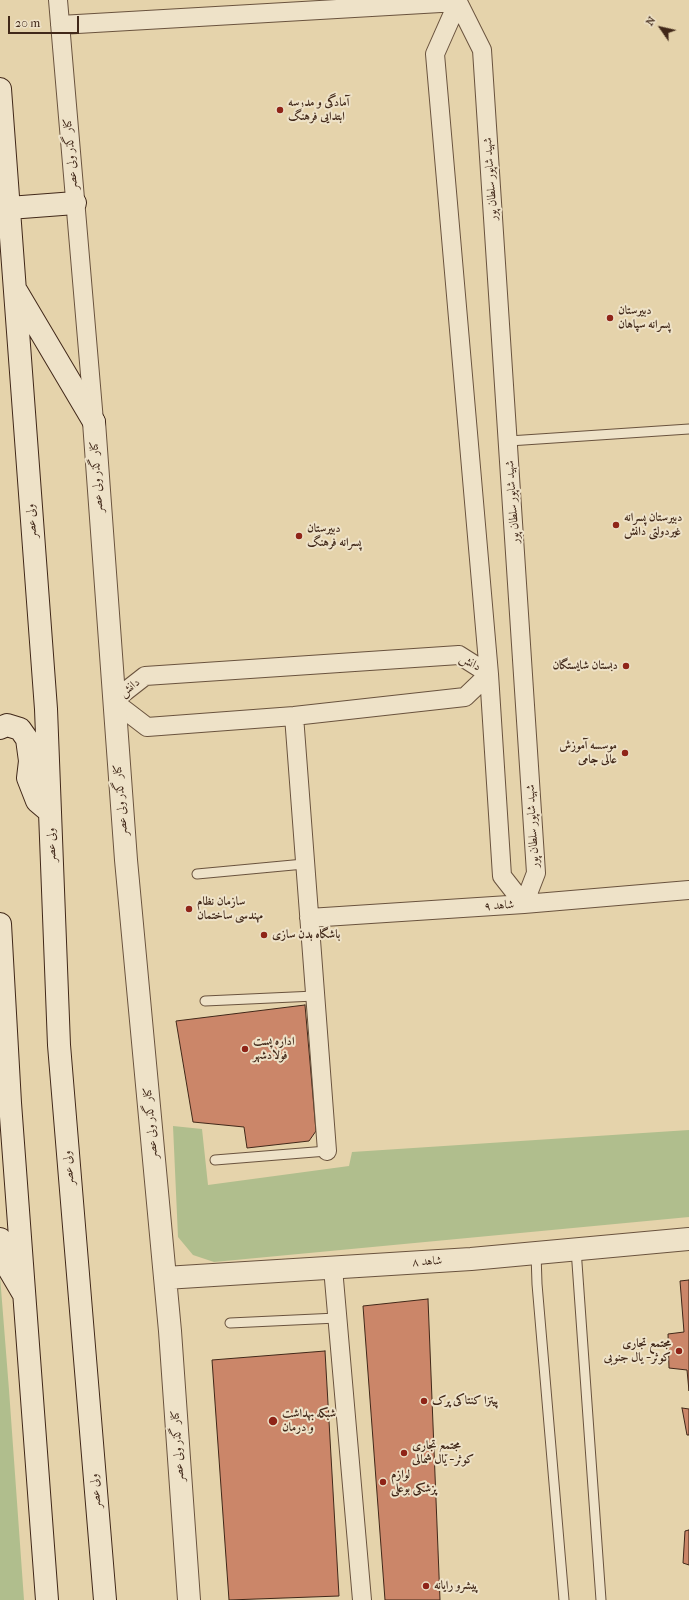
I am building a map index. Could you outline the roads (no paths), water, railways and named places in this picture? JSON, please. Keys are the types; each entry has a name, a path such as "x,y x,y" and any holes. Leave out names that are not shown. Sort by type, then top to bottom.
{"main road":[{"name":"ولی عصر","path":"0,89 46,709 59,1045 104,1600"},
{"path":"8,208 75,203"},
{"path":"14,287 94,422"},
{"name":"کنار گذر ولی عصر","path":"94,422 113,701 171,1339 189,1600"},
{"path":"0,728 7,725 20,729 27,739 30,761 28,778 37,801 50,812"},
{"path":"0,924 5,1103 25,1297 47,1600"},
{"path":"0,1239 6,1264 25,1297"},
{"name":"شاهد ۸","path":"165,1278 333,1268 536,1253 689,1239"}],"street":[{"name":"کنار گذر ولی عصر","path":"58,0 94,422"},
{"path":"60,25 458,2 435,54 489,674 502,876 524,904"},
{"name":"شهید شاپور سلطان پور","path":"458,2 482,50 536,873 524,904"},
{"name":"دانش","path":"459,655 489,674 465,697 294,716 147,727 113,701 145,676 153,675 459,655"},
{"path":"294,716 308,918 327,1151"},
{"name":"شاهد ۹","path":"308,918 524,904 689,890"},
{"path":"333,1268 362,1600"}],"lane":[{"path":"508,440 689,430"},
{"path":"197,874 304,864"},
{"path":"205,1001 314,996"},
{"path":"215,1160 327,1151"},
{"path":"576,1249 601,1600"},
{"path":"536,1253 537,1284 564,1600"},
{"path":"230,1323 337,1318"}],"place":[{"name":"آمادگی و مدرسه ابتدایی فرهنگ","path":"280,110"},
{"name":"دبیرستان پسرانه سپاهان","path":"610,318"},
{"name":"دبیرستان پسرانه غیردولتی دانش","path":"616,525"},
{"name":"دبیرستان پسرانه فرهنگ","path":"299,536"},
{"name":"دبستان شایستگان","path":"626,666"},
{"name":"موسسه آموزش عالی جامی","path":"625,753"},
{"name":"سازمان نظام مهندسی ساختمان","path":"189,909"},
{"name":"باشگاه بدن سازی","path":"264,935"},
{"name":"اداره پست فولادشهر","path":"245,1049"},
{"name":"مجتمع تجاری کوثر - یال جنوبی","path":"679,1351"},
{"name":"پیتزا کنتاکی پرک","path":"424,1401"},
{"name":"شبکه بهداشت و درمان","path":"273,1421"},
{"name":"مجتمع تجاری کوثر - یال شمالی","path":"404,1453"},
{"name":"لوازم پزشکی بوعلی","path":"383,1482"},
{"name":"پیشرو رایانه","path":"426,1586"}]}
